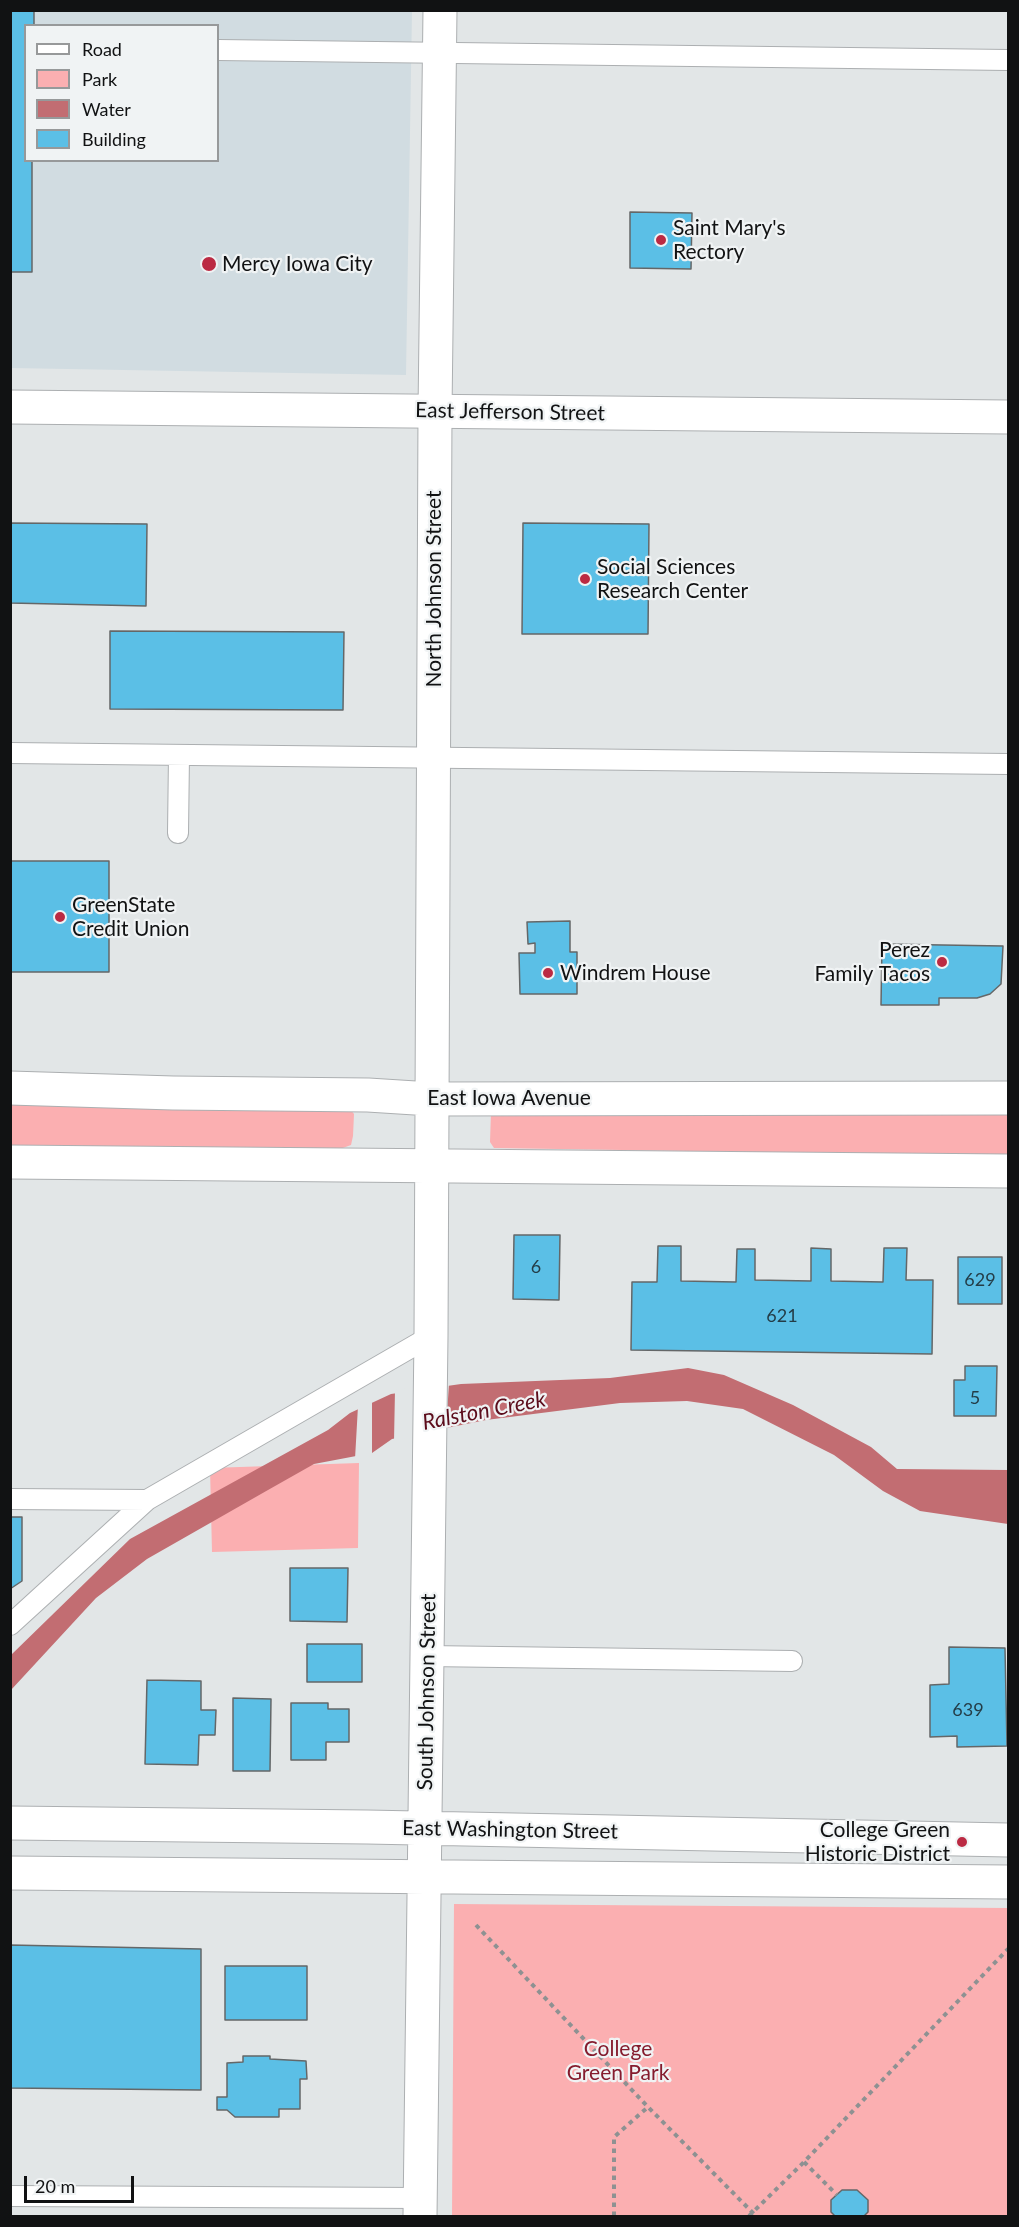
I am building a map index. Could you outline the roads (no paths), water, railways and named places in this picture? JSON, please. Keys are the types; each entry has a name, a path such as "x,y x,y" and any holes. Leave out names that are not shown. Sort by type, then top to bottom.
{"street":[{"name":"North Johnson Street","path":"432,1167 435,411 440,10"},
{"name":"East Jefferson Street","path":"10,407 1008,417"},
{"name":"East Iowa Avenue","path":"10,1088 173,1094 368,1095 431,1099 1008,1098"},
{"path":"10,1162 1008,1171"},
{"name":"South Johnson Street","path":"420,2207 432,1167"},
{"name":"East Washington Street","path":"10,1823 1008,1840"},
{"path":"10,1873 1008,1882"}],"lane":[{"path":"219,50 1008,60"},
{"path":"10,753 1008,764"},
{"path":"178,833 179,755"},
{"path":"10,1625 147,1500 431,1336"},
{"path":"10,1499 147,1500"},
{"path":"427,1656 792,1661"},
{"path":"10,2196 420,2207"}],"water":[{"name":"Ralston Creek","path":"688,1368 724,1375 793,1405 871,1447 897,1469 1008,1470 1008,1524 920,1511 883,1491 834,1455 743,1409 687,1401 620,1403 486,1420 392,1439 372,1453 314,1464 268,1490 147,1559 96,1598 11,1690 11,1655 130,1539 328,1430 350,1413 391,1394 461,1384 610,1378"}],"place":[{"name":"Saint Mary's Rectory","path":"661,240"},
{"name":"Mercy Iowa City","path":"209,264"},
{"name":"Social Sciences Research Center","path":"585,579"},
{"name":"GreenState Credit Union","path":"60,917"},
{"name":"Perez Family Tacos","path":"942,962"},
{"name":"Windrem House","path":"548,973"},
{"name":"College Green Historic District","path":"962,1842"}],"park label":[{"name":"College Green Park","path":"618,2061"}]}
